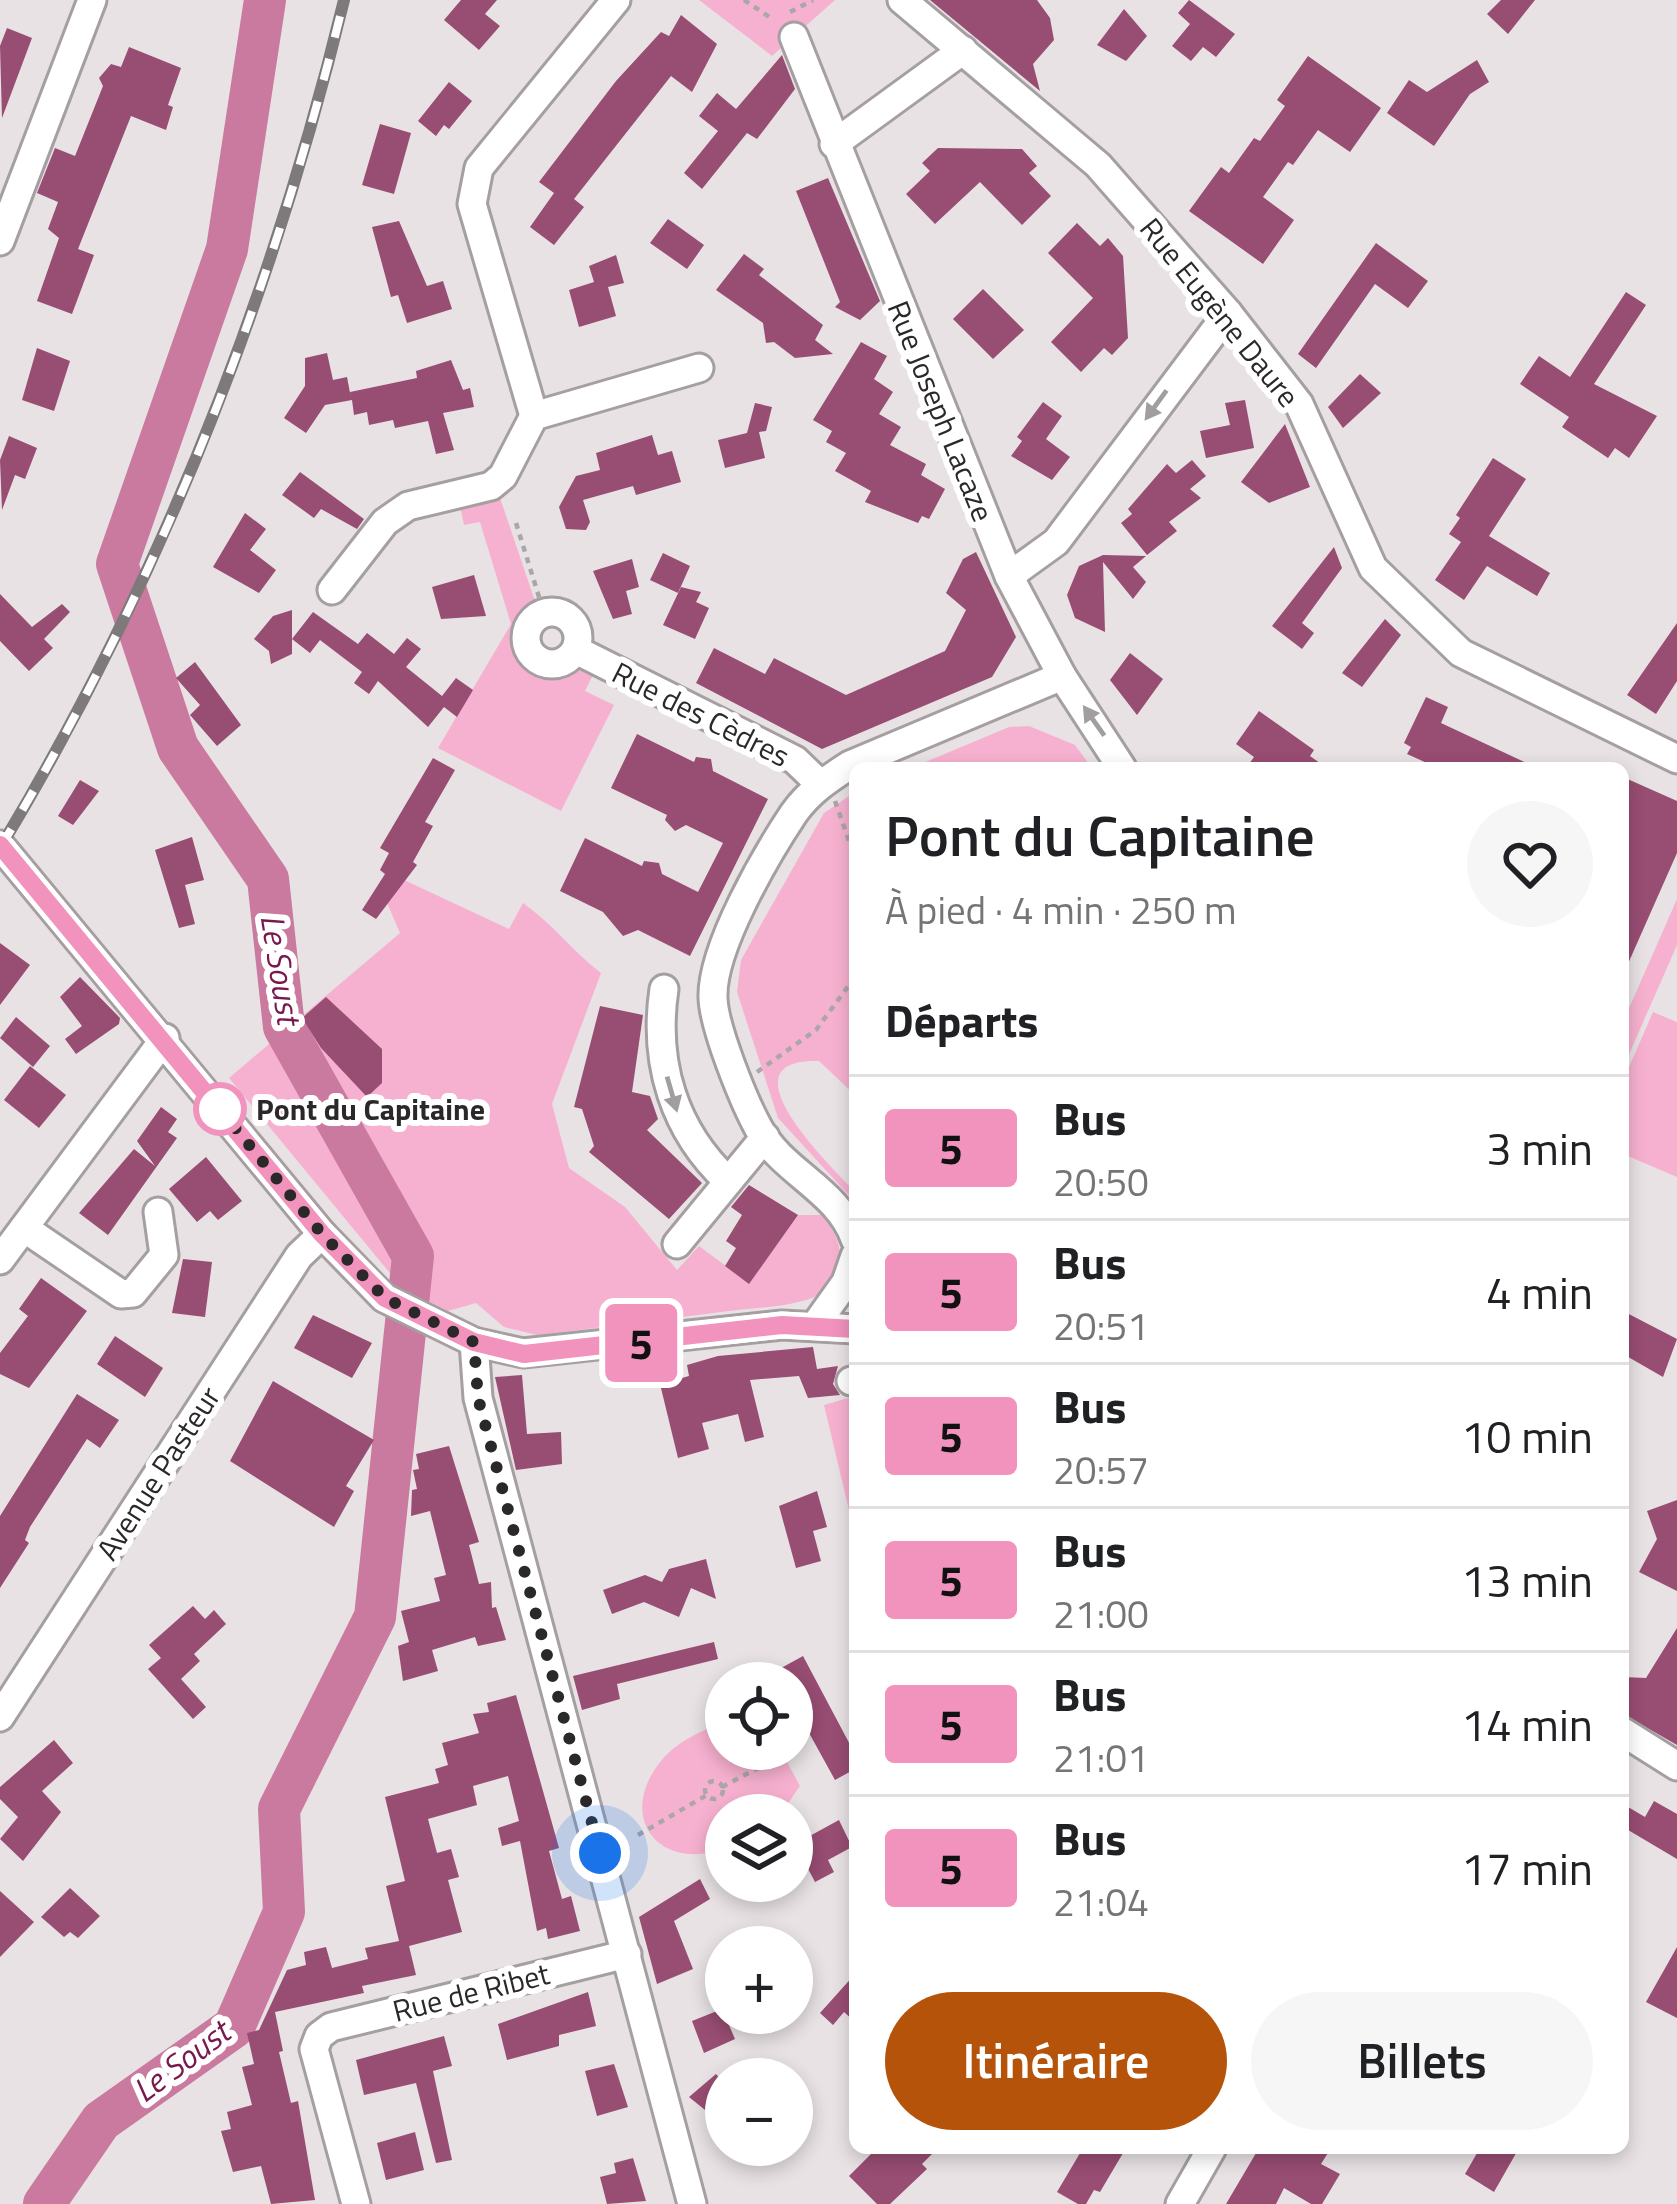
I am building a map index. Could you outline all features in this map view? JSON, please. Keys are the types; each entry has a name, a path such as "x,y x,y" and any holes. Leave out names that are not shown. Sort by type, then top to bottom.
{"street":[{"path":"0,241 92,0"},
{"path":"332,590 385,522 408,506 491,485 503,476 534,416 472,204 474,184 479,168 616,0"},
{"name":"Rue Eugène Daure","path":"902,0 1098,165 1228,313 1299,404 1372,568 1461,653 1677,759"},
{"name":"Rue Joseph Lacaze","path":"794,37 1009,576 1062,676 1118,762"},
{"path":"834,144 964,50"},
{"path":"1009,576 1056,542 1228,313"},
{"path":"534,416 699,368"},
{"name":"Rue des Cèdres","path":"544,613 564,614 578,630 576,650 564,662 547,664 532,656 526,640 530,623 544,613"},
{"name":"Rue des Cèdres","path":"576,650 795,760 820,784"},
{"path":"857,762 1062,676"},
{"path":"849,766 820,784 795,812 723,946 712,1002 765,1137 838,1207 849,1228"},
{"path":"0,845 165,1038 322,1234 385,1298 474,1342 542,1353 816,1324 849,1328"},
{"path":"664,989 659,1020 671,1098 700,1155 728,1181"},
{"path":"0,1260 165,1038"},
{"path":"677,1244 765,1137"},
{"path":"24,1228 121,1294 133,1293 164,1255 158,1213"},
{"name":"Avenue Pasteur","path":"0,1718 299,1256 322,1234"},
{"path":"816,1324 849,1273"},
{"path":"474,1342 478,1398 692,2204"},
{"path":"1629,1736 1677,1766"},
{"name":"Rue de Ribet","path":"356,2204 314,2049 319,2036 331,2027 627,1954"},
{"path":"1180,2204 1209,2154"}],"path":[{"path":"744,0 794,37"},
{"path":"516,523 544,613"},
{"path":"820,784 837,803 849,840"},
{"path":"739,1079 816,1030 849,985"},
{"path":"720,1794 722,1787 754,1770"},
{"path":"707,1794 709,1782 722,1787"},
{"path":"638,1835 705,1796"}],"shaded area":[{"path":"699,0 835,0 772,56"},
{"path":"498,492 537,607 520,635 524,659 543,673 557,673 579,663 595,671 585,691 614,705 561,811 438,748 511,624 480,522 464,525 459,501"},
{"path":"1029,726 1075,745 1088,762 925,762 1009,727"},
{"path":"849,796 849,1089 819,1061 791,1065 779,1077 780,1095 807,1139 849,1185 849,1195 778,1118 737,992 741,960 824,813"},
{"path":"402,879 509,929 523,903 601,973 552,1104 569,1168 625,1207 677,1270 699,1246 749,1283 798,1215 821,1215 839,1248 834,1282 812,1298 790,1304 537,1335 504,1327 476,1303 448,1311 403,1289 229,1078 400,933 387,903"},
{"path":"1677,899 1677,945 1629,1054 1629,1008"},
{"path":"1653,1012 1677,1022 1677,1177 1629,1157 1629,1067"},
{"path":"849,1398 849,1510 824,1405"},
{"path":"705,1730 705,1770 791,1770 800,1786 794,1794 705,1794 705,1853 682,1853 652,1835 642,1802 661,1761"}],"building":[{"path":"461,0 497,0 485,14 500,26 479,50 444,20"},
{"path":"930,0 1037,0 1050,18 1054,40 1033,64 1040,91"},
{"path":"1189,0 1235,34 1216,57 1203,47 1191,61 1172,46 1190,24 1178,13"},
{"path":"1501,0 1535,0 1508,34 1487,14"},
{"path":"1124,9 1147,36 1126,61 1097,45"},
{"path":"681,15 717,44 692,92 671,76 574,199 584,207 554,245 530,227 554,193 539,182 616,81 661,32 669,36"},
{"path":"7,28 32,38 2,118 0,46"},
{"path":"129,47 181,68 168,105 173,107 166,130 131,116 78,249 94,255 72,314 37,301 59,238 48,229 58,202 37,193 55,148 75,156 103,86 99,78 111,64 121,67"},
{"path":"782,55 795,89 757,139 747,133 702,189 684,173 718,131 699,116 717,93 736,109"},
{"path":"1308,56 1381,108 1350,152 1318,130 1293,165 1288,162 1263,197 1294,220 1263,264 1189,211 1221,167 1229,173 1254,138 1260,141 1285,106 1277,100"},
{"path":"1477,60 1489,82 1470,94 1434,146 1387,113 1409,80 1427,92"},
{"path":"449,82 472,101 449,129 444,125 436,136 418,121"},
{"path":"380,124 411,133 394,194 362,185"},
{"path":"938,148 1022,149 1037,166 1029,173 1051,196 1022,225 980,182 935,224 906,194 930,171 922,163"},
{"path":"828,178 880,301 860,320 835,307 840,302 796,191"},
{"path":"668,219 704,245 687,269 650,243"},
{"path":"399,221 427,286 443,281 452,309 407,323 398,295 391,297 372,227"},
{"path":"1077,223 1100,246 1108,238 1123,256 1128,338 1112,355 1104,348 1081,372 1051,342 1093,298 1048,253"},
{"path":"1376,243 1428,281 1408,308 1375,284 1316,368 1298,354"},
{"path":"744,254 764,269 759,275 823,325 815,340 833,354 795,358 774,342 766,343 763,323 716,290"},
{"path":"616,255 624,283 608,287 616,316 579,327 569,290 594,282 589,266"},
{"path":"983,289 1024,330 993,359 953,319"},
{"path":"1626,292 1646,305 1594,384 1657,416 1629,458 1615,448 1608,458 1562,427 1569,417 1520,384 1539,356 1570,377"},
{"path":"861,342 887,356 874,379 893,392 879,414 901,427 890,445 926,464 921,475 945,489 929,519 922,516 918,523 865,502 871,491 835,471 846,453 826,442 832,431 813,420"},
{"path":"37,348 70,361 54,411 22,400"},
{"path":"327,353 333,380 347,377 351,398 350,392 417,378 416,371 451,360 463,390 470,388 474,407 443,413 454,450 436,454 428,421 395,428 393,420 369,425 367,412 354,415 352,400 325,405 306,433 284,418 305,386 305,358"},
{"path":"1360,374 1381,393 1343,428 1328,407"},
{"path":"1245,400 1254,448 1206,458 1200,431 1230,425 1225,403"},
{"path":"1043,402 1062,416 1046,439 1070,457 1052,480 1011,456 1022,441 1017,437"},
{"path":"755,403 772,407 766,431 759,432 765,458 725,468 718,440 747,433"},
{"path":"1285,424 1310,487 1269,503 1241,482"},
{"path":"652,435 658,455 672,451 681,482 636,495 633,486 583,500 590,522 586,530 566,529 559,507 576,476 600,470 596,453"},
{"path":"9,436 37,448 25,479 15,475 2,510 0,460"},
{"path":"1493,458 1526,479 1489,536 1550,573 1537,596 1487,566 1464,600 1435,580 1461,542 1449,534 1460,518 1456,515"},
{"path":"1192,460 1206,476 1190,489 1201,498 1169,522 1177,531 1147,555 1121,523 1167,464 1176,473"},
{"path":"300,472 364,519 357,529 321,509 314,518 282,495"},
{"path":"245,513 266,529 250,550 276,570 259,593 213,567"},
{"path":"1334,547 1342,568 1302,623 1314,633 1302,649 1272,626"},
{"path":"976,552 1016,637 992,677 822,749 696,683 714,648 765,674 774,658 846,695 945,651 966,610 946,593 963,559"},
{"path":"663,553 690,566 678,593 650,580"},
{"path":"1103,555 1146,556 1133,567 1146,582 1133,599 1103,562 1105,632 1075,618 1067,595 1079,566"},
{"path":"632,559 639,587 626,591 632,614 613,619 593,571"},
{"path":"474,575 486,616 441,619 432,587"},
{"path":"681,587 701,592 696,602 709,608 695,639 663,625"},
{"path":"0,594 32,627 62,604 70,612 44,639 53,648 29,671 0,641"},
{"path":"292,610 292,654 271,664 269,651 254,639 273,616"},
{"path":"313,612 358,644 367,633 394,654 407,638 421,649 406,667 442,696 456,678 473,690 457,717 444,707 428,727 378,681 369,694 354,683 362,672 320,640 310,653 292,639"},
{"path":"1385,619 1401,635 1362,687 1342,673"},
{"path":"1677,623 1677,681 1656,714 1627,695"},
{"path":"1130,653 1163,679 1137,715 1110,680"},
{"path":"195,662 241,725 217,746 190,715 200,705 176,678"},
{"path":"1426,697 1448,707 1441,723 1524,762 1425,762 1407,754 1411,747 1404,743"},
{"path":"1259,711 1314,750 1310,756 1318,762 1250,762 1254,757 1236,744"},
{"path":"637,734 694,762 696,757 711,759 713,771 768,799 690,956 638,930 623,936 603,912 560,891 585,838 642,866 644,861 659,863 662,874 698,892 723,843 686,825 675,831 665,820 667,815 611,788"},
{"path":"433,758 455,770 425,822 433,826 413,862 417,865 376,919 362,910 385,874 380,870 389,853 380,848"},
{"path":"80,780 99,791 73,825 58,816"},
{"path":"1629,780 1677,801 1677,853 1629,961"},
{"path":"192,837 204,880 185,885 195,924 179,928 155,850"},
{"path":"0,943 30,965 0,1005"},
{"path":"80,977 120,1018 119,1024 76,1054 65,1039 82,1026 60,997"},
{"path":"326,997 382,1049 382,1083 367,1097 321,1048 302,1018"},
{"path":"600,1006 643,1015 632,1092 650,1096 658,1119 647,1130 702,1183 669,1219 589,1152 594,1146 582,1109 574,1107"},
{"path":"16,1017 50,1046 33,1067 0,1038"},
{"path":"30,1066 66,1095 39,1128 4,1100"},
{"path":"161,1107 177,1119 168,1132 177,1138 108,1235 79,1213 134,1149 155,1166 137,1141"},
{"path":"206,1157 242,1201 218,1220 210,1211 197,1222 169,1189"},
{"path":"749,1185 798,1215 749,1284 725,1266 736,1248 726,1241 742,1215 731,1207"},
{"path":"183,1259 212,1262 205,1317 172,1313"},
{"path":"41,1278 87,1311 29,1388 0,1374 0,1353 28,1316 19,1309"},
{"path":"1629,1314 1677,1339 1663,1377 1629,1357"},
{"path":"313,1315 372,1343 352,1378 294,1348"},
{"path":"115,1336 163,1368 145,1397 97,1364"},
{"path":"813,1347 817,1369 838,1366 833,1384 840,1395 808,1398 799,1376 750,1380 764,1437 745,1442 738,1414 702,1423 709,1449 678,1458 660,1384 689,1376 687,1365 718,1356"},
{"path":"522,1375 527,1434 561,1432 562,1464 516,1470 495,1377"},
{"path":"273,1381 374,1440 346,1486 354,1491 334,1527 230,1461"},
{"path":"77,1394 119,1420 100,1448 87,1439 30,1527 25,1540 29,1543 0,1588 0,1516"},
{"path":"449,1446 479,1542 469,1545 479,1584 491,1582 492,1608 496,1607 506,1640 478,1646 475,1637 432,1650 438,1671 403,1681 398,1646 409,1642 401,1611 440,1601 434,1578 446,1575 430,1511 411,1516 412,1490 417,1489 413,1470 419,1469 416,1454"},
{"path":"817,1491 827,1527 813,1531 821,1561 796,1568 779,1506"},
{"path":"1677,1500 1677,1591 1639,1572 1657,1539 1647,1511"},
{"path":"706,1559 716,1599 691,1588 679,1617 644,1602 612,1614 603,1590 645,1575 662,1582 669,1569"},
{"path":"193,1606 205,1619 214,1610 226,1624 194,1654 200,1661 181,1679 206,1707 193,1719 148,1669 161,1658 149,1645"},
{"path":"1677,1628 1677,1745 1629,1717 1629,1677 1646,1678"},
{"path":"714,1642 718,1659 617,1684 620,1699 582,1710 573,1676"},
{"path":"813,1675 849,1743 849,1772 835,1780 813,1740"},
{"path":"516,1695 559,1848 549,1851 562,1899 571,1896 580,1931 548,1939 546,1928 537,1931 520,1841 502,1846 498,1828 519,1821 508,1776 473,1786 477,1805 428,1819 437,1853 451,1849 459,1877 448,1880 462,1932 409,1946 416,1975 362,1986 364,1993 275,2012 283,2051 279,2052 291,2103 298,2101 315,2200 271,2204 261,2166 233,2172 221,2131 231,2129 227,2112 252,2105 242,2067 254,2064 247,2033 259,2030 287,1970 306,1965 304,1952 326,1947 332,1968 368,1959 365,1948 399,1941 386,1886 405,1881 385,1797 439,1783 435,1769 448,1765 442,1743 479,1733 473,1714 489,1712 487,1703"},
{"path":"54,1740 73,1763 42,1791 61,1812 23,1861 0,1839 18,1817 0,1799 0,1787"},
{"path":"1654,1801 1677,1814 1677,1859 1629,1831 1629,1808 1645,1817"},
{"path":"839,1820 849,1849 828,1860 834,1872 815,1882 813,1834"},
{"path":"700,1879 705,1902 674,1921 693,1969 657,1984 639,1917"},
{"path":"70,1888 100,1916 78,1938 70,1932 64,1937 41,1917"},
{"path":"0,1891 34,1922 0,1957"},
{"path":"1677,1947 1677,2018 1646,2002"},
{"path":"849,1981 849,2017 844,2012 833,2025 820,2013"},
{"path":"588,1992 596,2026 559,2035 559,2046 507,2060 498,2024"},
{"path":"705,2016 705,2034 733,2034 735,2039 704,2053 692,2021"},
{"path":"444,2036 452,2066 433,2071 452,2160 436,2163 416,2083 364,2095 356,2060"},
{"path":"614,2064 628,2107 597,2116 585,2071"},
{"path":"705,2083 705,2110 689,2097"},
{"path":"415,2132 424,2170 386,2180 377,2143"},
{"path":"871,2154 932,2154 922,2164 927,2169 890,2204 877,2204 849,2176"},
{"path":"1079,2154 1122,2154 1100,2192 1094,2190 1086,2204 1057,2192"},
{"path":"1255,2154 1327,2154 1321,2164 1340,2174 1322,2204 1311,2204 1284,2188 1276,2204 1226,2204"},
{"path":"1477,2154 1516,2154 1494,2192 1465,2174"},
{"path":"633,2158 646,2201 607,2204 600,2177 616,2173 614,2163"}],"waterway":[{"name":"Le Soust","path":"44,2204 101,2121 234,2027 284,1912 279,1809 375,1617 413,1256 284,1027 268,879 178,748 117,564 227,249 265,0"}],"railway":[{"path":"0,848 111,646 205,437 282,222 344,0"}],"bus line":[{"name":"5","path":"0,845 165,1038 322,1234 385,1298 474,1342 524,1354 782,1325 849,1328"}],"place":[{"name":"Pont du Capitaine","path":"220,1109"}],"route":[{"path":"220,1109 214,1102 322,1234 385,1298 474,1342 478,1398 600,1853"}]}
